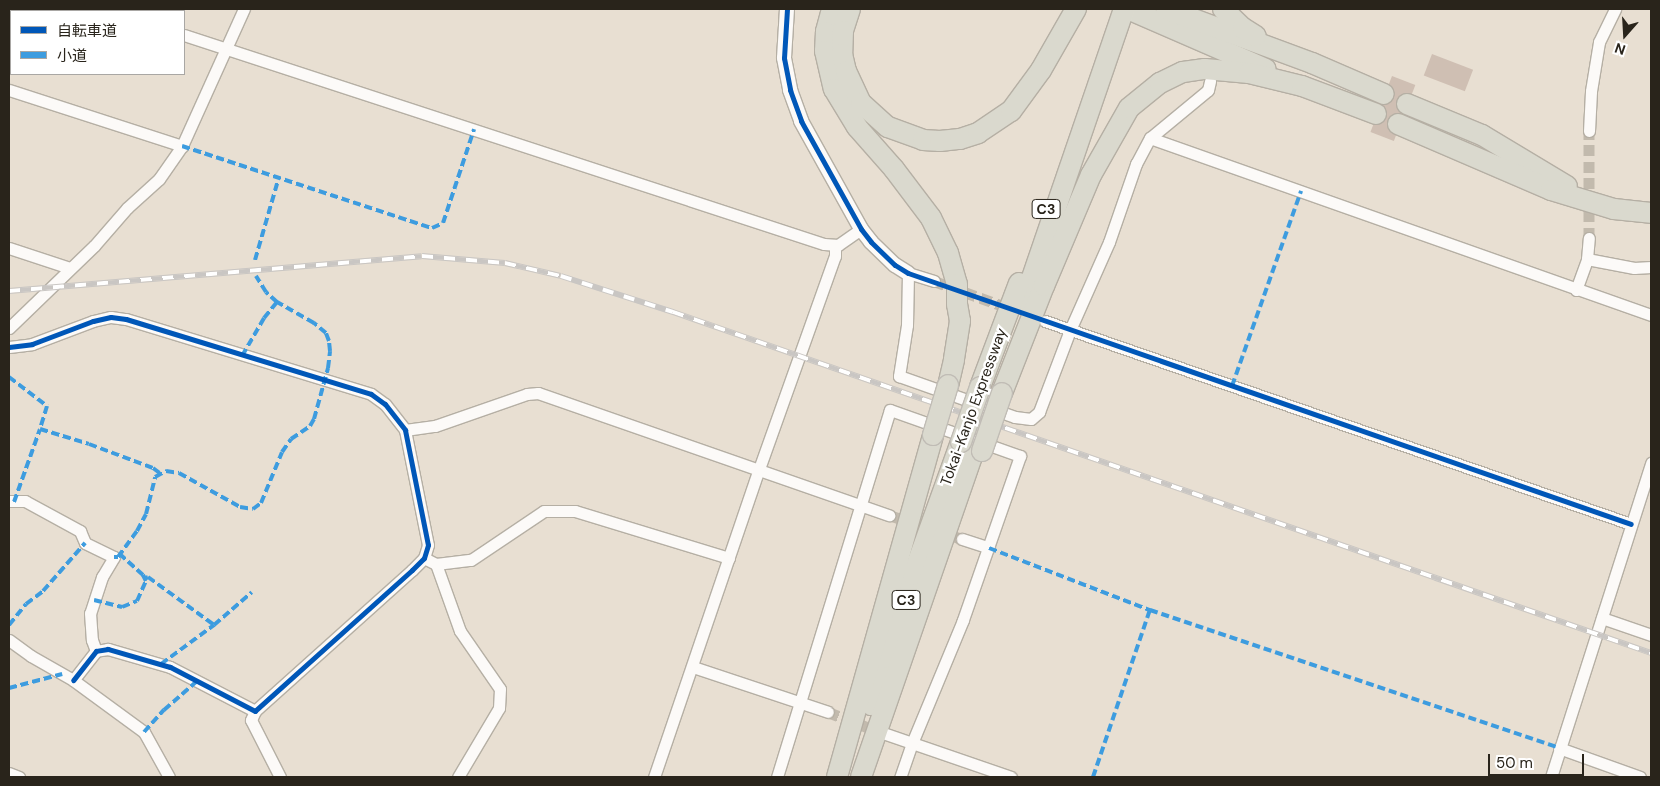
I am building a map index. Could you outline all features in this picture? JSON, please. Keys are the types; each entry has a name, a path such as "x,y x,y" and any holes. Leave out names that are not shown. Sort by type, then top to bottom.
{"highway":[{"path":"832,9 826,32 825,51 834,89 857,127 894,169 931,218 951,262 957,284 960,321 948,385 837,777"},
{"path":"850,9 843,31 842,54 846,72 861,103 888,127 923,140 940,141 960,139 978,133 1010,111 1041,70 1076,10"},
{"name":"Tokai-Kanjo Expressway","path":"861,777 910,642 972,448 1112,30 1114,9"},
{"path":"1126,9 1302,86 1376,114"},
{"name":"Tokai-Kanjo Expressway","path":"1112,30 1126,9"},
{"path":"1166,9 1312,63"},
{"path":"1223,9 1243,28 1256,36 1384,94"},
{"path":"992,391 1091,175 1129,108 1160,83 1183,72 1206,69 1227,70 1274,78 1302,86"},
{"path":"1407,104 1482,135 1583,195 1614,209"},
{"path":"1398,124 1518,177 1614,209 1651,213"},
{"name":"Tokai-Kanjo Expressway","path":"844,777 888,658 913,575 972,448"}],"street":[{"path":"9,328 94,246 127,208 159,179 182,146 228,48 244,9"},
{"path":"785,9 784,58 790,90 798,113 861,229 895,266 908,273 934,281"},
{"path":"1589,131 1590,91 1599,42 1615,9"},
{"path":"185,35 815,241 835,245 861,229"},
{"path":"908,273 907,325 900,376 1015,417 1031,419 1040,412 1070,330 1108,242 1136,164 1150,138 1178,112 1208,90 1210,81"},
{"path":"9,90 182,146"},
{"path":"1150,138 1576,290 1651,314"},
{"path":"1576,290 1587,259 1589,238"},
{"path":"654,777 693,667 759,468 835,256 835,245"},
{"path":"9,248 70,268"},
{"path":"1587,259 1634,268 1651,267"},
{"path":"9,347 32,344 93,321 110,317 126,319 371,394 385,404 405,430 428,545 424,558 255,712 250,720 280,777"},
{"path":"1045,321 1631,524"},
{"path":"405,430 435,426 527,394 538,393 759,468 889,515"},
{"path":"777,777 890,410 1020,456 963,620 912,742 900,777"},
{"path":"1551,777 1651,463"},
{"path":"9,501 25,501 80,531 85,543 114,557 102,577 90,613 92,640 96,651"},
{"path":"424,558 436,564 471,560 544,511 575,511 729,558"},
{"path":"962,539 989,548"},
{"path":"436,564 460,632 500,688 499,708 458,777"},
{"path":"1602,618 1651,635"},
{"path":"9,640 31,656 73,680 144,732 169,777"},
{"path":"73,680 96,651 108,649 170,667 255,712"},
{"path":"693,667 828,712"},
{"path":"886,734 1011,777"},
{"path":"1559,748 1640,777"},
{"path":"9,773 18,777"}],"building":[{"path":"1432,54 1473,70 1465,91 1424,75"},
{"path":"1392,76 1415,85 1394,141 1370,132"}],"tunnel":[{"path":"1589,131 1589,238"},
{"path":"934,281 1014,310"},
{"path":"889,515 962,539"},
{"path":"828,712 880,732"}],"railway":[{"path":"9,291 422,256 505,263 561,276 673,312 1651,653"}],"marked path":[{"path":"182,146 432,228 443,223 474,129"},
{"path":"255,260 279,177"},
{"path":"1232,386 1301,191"},
{"path":"114,557 118,557 137,531 146,514 155,477 166,471 179,473 240,507 253,509 261,503 282,452 291,439 310,426 314,419 328,368 330,351 326,333 314,323 277,302 266,292 256,276"},
{"path":"242,356 264,318 277,302"},
{"path":"9,377 47,406 40,429 89,444 153,468 161,474"},
{"path":"14,502 40,429"},
{"path":"9,625 26,604 43,591 85,543"},
{"path":"989,548 1150,610 1559,748"},
{"path":"94,600 122,607 137,601 146,581 143,575 120,554"},
{"path":"145,578 148,577 214,625 252,592"},
{"path":"1093,777 1150,610"},
{"path":"161,664 214,625"},
{"path":"9,688 62,674"},
{"path":"144,732 164,710 197,681"}],"cycle path":[{"path":"787,9 784,58 790,90 801,121 861,229 871,242 895,265 908,273 1631,524"},
{"path":"9,347 32,344 93,321 111,317 126,319 371,394 385,404 405,430 428,545 424,558 412,570 255,711 170,667 108,649 96,651 73,680"}]}
